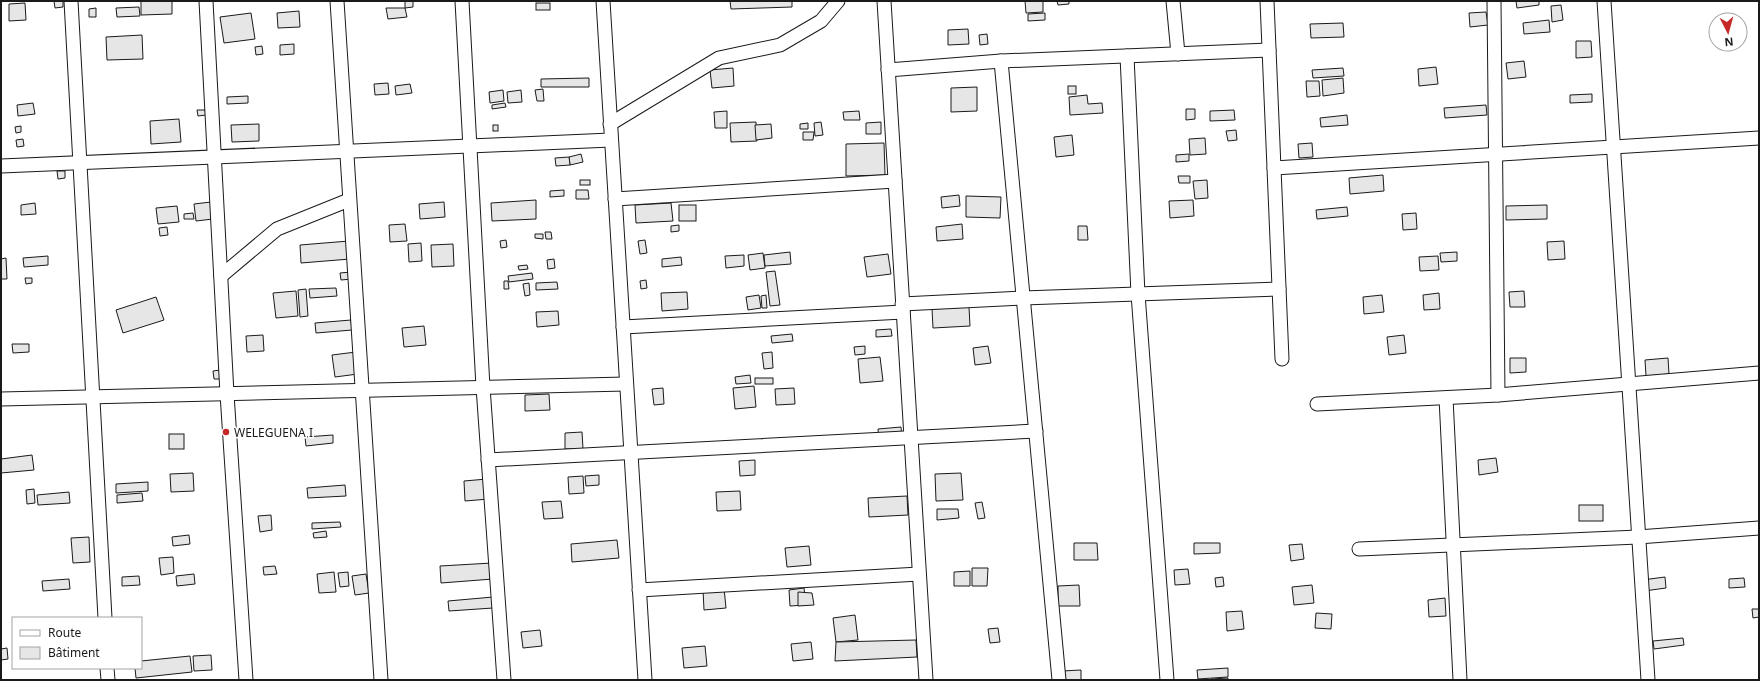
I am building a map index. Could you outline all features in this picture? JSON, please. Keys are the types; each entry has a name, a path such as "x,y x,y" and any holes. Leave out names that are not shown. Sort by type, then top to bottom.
{"street":[{"path":"71,1 105,617"},
{"path":"206,1 227,394 246,680"},
{"path":"337,1 380,680"},
{"path":"462,1 483,388 504,680"},
{"path":"603,1 645,680"},
{"path":"610,124 719,58 780,45 821,21 838,1"},
{"path":"884,1 926,680"},
{"path":"1173,1 1178,54"},
{"path":"1267,1 1282,359"},
{"path":"1494,1 1498,396"},
{"path":"1604,1 1648,680"},
{"path":"888,70 1001,61 1269,50"},
{"path":"1127,56 1138,294 1167,680"},
{"path":"1001,61 1059,680"},
{"path":"1274,168 1759,138"},
{"path":"1,166 612,140"},
{"path":"615,199 895,181"},
{"path":"221,276 277,229 349,200"},
{"path":"623,326 903,308 1023,298 1279,289"},
{"path":"1317,404 1498,396 1759,373"},
{"path":"1,399 626,384"},
{"path":"1446,398 1460,680"},
{"path":"488,460 1036,431"},
{"path":"1359,549 1638,536 1759,528"},
{"path":"639,590 919,574"},
{"path":"107,669 108,680"}],"building":[{"path":"54,1 63,1 63,7 55,8"},
{"path":"141,1 172,1 172,14 141,15"},
{"path":"405,1 413,1 413,7 405,8"},
{"path":"730,1 792,1 792,7 731,9"},
{"path":"1025,1 1043,1 1043,12 1026,13"},
{"path":"1057,1 1069,1 1069,4 1058,5"},
{"path":"1516,1 1539,1 1539,5 1517,8"},
{"path":"25,3 26,20 9,21 9,4"},
{"path":"536,3 550,3 550,10 536,10"},
{"path":"1561,5 1563,20 1552,22 1551,6"},
{"path":"139,7 140,16 117,17 116,8"},
{"path":"96,8 96,17 89,17 89,9"},
{"path":"386,8 405,8 407,17 388,19"},
{"path":"299,11 300,27 278,28 277,13"},
{"path":"1486,12 1488,25 1470,27 1469,13"},
{"path":"251,13 255,39 224,43 220,17"},
{"path":"1045,13 1045,20 1028,21 1028,14"},
{"path":"1549,20 1550,32 1524,34 1523,23"},
{"path":"1343,23 1344,37 1311,38 1310,24"},
{"path":"968,29 969,44 948,45 948,30"},
{"path":"987,34 988,44 980,45 979,35"},
{"path":"142,35 143,59 107,60 106,37"},
{"path":"1576,41 1591,41 1592,57 1576,58"},
{"path":"294,44 294,54 280,55 280,45"},
{"path":"262,46 263,54 256,55 255,47"},
{"path":"1524,61 1526,77 1508,79 1506,63"},
{"path":"1436,67 1438,84 1419,86 1418,69"},
{"path":"733,68 734,86 712,88 710,70"},
{"path":"1343,68 1344,76 1313,78 1312,70"},
{"path":"589,78 589,87 541,87 541,79"},
{"path":"1343,78 1344,93 1323,96 1322,80"},
{"path":"1306,81 1319,81 1320,96 1307,97"},
{"path":"388,83 389,94 375,95 374,84"},
{"path":"410,84 412,93 396,95 395,86"},
{"path":"1068,86 1076,86 1076,94 1068,94"},
{"path":"977,87 977,111 951,112 951,88"},
{"path":"543,89 544,101 537,101 535,90"},
{"path":"503,90 504,101 490,103 489,92"},
{"path":"521,90 522,102 508,103 507,92"},
{"path":"1592,94 1592,102 1570,103 1570,95"},
{"path":"1087,95 1088,104 1102,103 1103,113 1070,115 1069,97"},
{"path":"248,96 248,103 227,104 227,97"},
{"path":"33,103 35,114 18,116 17,105"},
{"path":"505,103 506,107 492,109 492,105"},
{"path":"1486,105 1487,115 1445,118 1444,108"},
{"path":"1186,109 1195,109 1195,119 1186,120"},
{"path":"197,110 205,110 206,115 198,116"},
{"path":"1234,110 1235,120 1210,121 1210,111"},
{"path":"727,111 727,128 715,128 714,112"},
{"path":"859,111 860,120 844,120 843,112"},
{"path":"1347,115 1348,125 1321,127 1320,118"},
{"path":"179,119 181,142 151,144 150,121"},
{"path":"756,122 757,141 731,142 730,123"},
{"path":"821,122 823,135 815,136 814,123"},
{"path":"881,122 881,134 866,134 866,123"},
{"path":"808,123 808,129 800,129 800,124"},
{"path":"259,124 259,141 232,142 231,125"},
{"path":"771,124 772,138 756,140 755,125"},
{"path":"493,125 498,125 498,131 493,131"},
{"path":"21,126 21,132 16,133 15,127"},
{"path":"1236,130 1237,140 1228,141 1226,131"},
{"path":"803,132 814,132 813,140 803,140"},
{"path":"1072,135 1074,155 1056,157 1054,137"},
{"path":"1205,138 1206,154 1190,155 1189,139"},
{"path":"23,139 24,146 17,147 16,140"},
{"path":"884,143 885,175 846,176 846,144"},
{"path":"1312,143 1313,157 1299,158 1298,144"},
{"path":"581,154 583,162 570,165 569,157"},
{"path":"1189,154 1189,161 1176,162 1176,155"},
{"path":"569,157 570,165 556,166 555,158"},
{"path":"57,171 65,171 65,178 58,179"},
{"path":"1383,175 1384,191 1350,194 1349,178"},
{"path":"1178,176 1190,176 1190,183 1179,183"},
{"path":"580,180 590,180 590,185 580,185"},
{"path":"1207,180 1208,198 1195,199 1193,181"},
{"path":"564,190 564,196 550,197 550,191"},
{"path":"576,190 588,190 589,199 576,199"},
{"path":"959,195 960,206 942,208 941,197"},
{"path":"966,196 1001,197 1000,218 966,217"},
{"path":"536,200 536,219 492,221 491,203"},
{"path":"1193,200 1194,216 1170,218 1169,201"},
{"path":"211,202 213,219 196,221 194,204"},
{"path":"444,202 445,217 420,219 419,204"},
{"path":"35,203 36,214 21,215 21,205"},
{"path":"671,203 673,221 636,223 635,205"},
{"path":"679,205 696,205 696,221 679,221"},
{"path":"1547,205 1547,219 1506,220 1506,206"},
{"path":"177,206 179,222 158,224 156,208"},
{"path":"1347,207 1348,216 1317,219 1316,210"},
{"path":"193,213 194,219 184,219 184,214"},
{"path":"1416,213 1417,229 1403,230 1402,214"},
{"path":"405,224 407,241 390,242 389,225"},
{"path":"962,224 963,239 937,241 936,227"},
{"path":"679,225 679,231 671,232 671,226"},
{"path":"1078,226 1087,226 1088,240 1078,240"},
{"path":"167,227 168,235 160,236 159,228"},
{"path":"545,232 551,232 552,239 546,239"},
{"path":"535,234 543,234 543,239 535,238"},
{"path":"506,240 507,247 501,248 500,241"},
{"path":"645,240 647,253 640,254 638,241"},
{"path":"349,241 350,259 301,263 300,245"},
{"path":"1564,241 1565,259 1548,260 1547,242"},
{"path":"421,243 422,261 409,262 408,244"},
{"path":"453,244 454,266 432,267 431,245"},
{"path":"790,252 791,264 765,266 764,255"},
{"path":"1457,252 1457,261 1441,262 1440,253"},
{"path":"763,253 765,268 750,270 748,255"},
{"path":"888,254 891,274 867,277 864,257"},
{"path":"744,255 744,266 726,268 725,256"},
{"path":"48,256 48,265 24,267 23,258"},
{"path":"1438,256 1439,270 1420,271 1419,257"},
{"path":"681,257 682,265 662,267 662,259"},
{"path":"6,258 7,279 1,279 1,259"},
{"path":"554,259 555,268 548,269 547,260"},
{"path":"527,265 528,269 519,270 518,266"},
{"path":"775,271 780,305 770,306 766,272"},
{"path":"351,272 352,279 341,280 340,273"},
{"path":"532,273 533,279 509,282 508,276"},
{"path":"25,278 32,278 32,283 26,284"},
{"path":"646,280 647,288 641,289 640,281"},
{"path":"504,281 508,281 509,289 504,289"},
{"path":"557,282 558,289 536,290 536,283"},
{"path":"529,283 530,295 525,296 523,284"},
{"path":"336,288 337,296 310,298 309,289"},
{"path":"306,289 308,316 300,317 298,290"},
{"path":"296,291 298,316 276,318 273,293"},
{"path":"1524,291 1525,307 1510,307 1509,292"},
{"path":"687,292 688,309 662,311 661,293"},
{"path":"1439,293 1440,309 1424,310 1423,295"},
{"path":"759,295 761,308 748,310 746,297"},
{"path":"766,295 767,308 762,308 761,296"},
{"path":"1382,295 1384,312 1364,314 1363,297"},
{"path":"156,297 164,320 123,333 116,310"},
{"path":"969,307 970,326 933,328 932,309"},
{"path":"558,311 559,325 537,327 536,312"},
{"path":"351,320 352,330 316,333 315,323"},
{"path":"424,326 426,345 404,347 402,328"},
{"path":"891,329 892,336 876,337 876,330"},
{"path":"792,334 793,341 772,343 771,336"},
{"path":"263,335 264,351 247,352 246,336"},
{"path":"1404,335 1406,353 1389,355 1387,337"},
{"path":"12,344 29,344 29,352 13,353"},
{"path":"865,346 865,354 855,355 854,347"},
{"path":"988,346 991,363 975,365 973,348"},
{"path":"356,352 358,374 335,377 332,355"},
{"path":"772,352 773,368 764,369 762,353"},
{"path":"880,357 883,381 860,383 858,359"},
{"path":"1510,358 1526,358 1526,372 1510,373"},
{"path":"1668,358 1669,374 1646,376 1645,360"},
{"path":"220,370 221,379 214,379 213,371"},
{"path":"750,375 751,383 736,384 735,377"},
{"path":"755,378 773,378 773,384 755,384"},
{"path":"754,386 756,407 735,409 733,388"},
{"path":"663,388 664,404 654,405 652,389"},
{"path":"794,388 795,404 776,405 775,389"},
{"path":"549,394 550,410 525,411 525,395"},
{"path":"901,427 902,438 879,440 878,429"},
{"path":"582,432 583,449 565,449 565,433"},
{"path":"169,434 184,434 184,449 169,449"},
{"path":"333,435 333,443 306,446 305,437"},
{"path":"32,455 34,470 1,473 1,459"},
{"path":"1496,458 1498,472 1479,475 1478,460"},
{"path":"755,460 755,475 740,476 739,461"},
{"path":"193,473 194,491 171,492 170,474"},
{"path":"961,473 963,500 936,501 935,474"},
{"path":"599,475 599,485 586,486 585,476"},
{"path":"583,476 584,493 569,494 568,477"},
{"path":"487,479 489,499 465,501 464,481"},
{"path":"148,482 148,491 116,493 116,484"},
{"path":"345,485 346,496 308,498 307,488"},
{"path":"34,489 35,503 27,504 26,490"},
{"path":"740,491 741,510 717,511 716,492"},
{"path":"69,492 70,503 38,505 37,495"},
{"path":"142,493 143,501 117,503 117,495"},
{"path":"907,496 908,515 869,517 868,498"},
{"path":"561,501 563,518 544,519 542,502"},
{"path":"982,502 985,518 978,519 975,503"},
{"path":"1579,505 1603,505 1603,521 1579,521"},
{"path":"937,509 958,509 959,518 937,520"},
{"path":"271,515 272,530 260,532 258,516"},
{"path":"340,522 341,527 312,529 312,523"},
{"path":"326,531 327,537 314,538 313,533"},
{"path":"189,535 190,544 173,546 172,537"},
{"path":"89,537 90,562 73,563 71,538"},
{"path":"617,540 619,558 572,562 571,544"},
{"path":"1074,543 1097,543 1098,560 1074,560"},
{"path":"1194,543 1220,543 1220,553 1194,554"},
{"path":"1302,544 1304,559 1291,561 1289,545"},
{"path":"809,546 811,565 787,567 785,548"},
{"path":"173,557 174,573 161,575 159,558"},
{"path":"492,563 493,579 441,583 440,566"},
{"path":"275,566 277,574 264,575 263,567"},
{"path":"972,568 988,568 987,586 972,586"},
{"path":"1188,569 1190,584 1175,585 1174,570"},
{"path":"970,571 970,586 954,586 954,572"},
{"path":"334,572 336,592 319,593 317,574"},
{"path":"348,572 349,586 340,587 338,573"},
{"path":"194,574 195,584 177,586 176,576"},
{"path":"366,574 369,593 355,595 352,576"},
{"path":"139,576 140,585 122,586 122,577"},
{"path":"1223,577 1224,586 1216,587 1215,578"},
{"path":"1665,577 1666,588 1644,591 1642,580"},
{"path":"1744,578 1745,587 1729,588 1729,579"},
{"path":"69,579 70,589 43,591 42,581"},
{"path":"1079,585 1080,606 1058,606 1058,586"},
{"path":"1312,585 1314,603 1294,605 1292,587"},
{"path":"724,588 726,608 704,610 703,590"},
{"path":"804,588 806,605 790,606 789,590"},
{"path":"798,592 812,593 814,605 798,606"},
{"path":"493,597 493,608 449,611 448,601"},
{"path":"1445,598 1446,616 1429,617 1428,600"},
{"path":"1752,609 1759,609 1759,617 1753,618"},
{"path":"1242,611 1244,629 1227,631 1226,612"},
{"path":"1316,613 1332,614 1331,629 1315,628"},
{"path":"855,615 858,640 836,642 833,618"},
{"path":"998,628 1000,642 990,643 988,629"},
{"path":"540,630 542,646 523,648 521,632"},
{"path":"1683,638 1684,645 1654,649 1653,641"},
{"path":"916,640 917,657 835,661 836,642"},
{"path":"811,642 813,659 793,661 791,644"},
{"path":"705,646 707,666 684,668 682,648"},
{"path":"7,648 8,659 1,660 1,649"},
{"path":"211,655 212,670 194,671 193,656"},
{"path":"190,656 192,672 136,678 135,669 142,669 142,661"},
{"path":"1228,668 1228,677 1198,679 1197,670"},
{"path":"1081,670 1081,680 1063,680 1062,671"},
{"path":"1228,678 1228,680 1211,680 1211,679"}],"place":[{"name":"WELEGUENA I","path":"226,432"}]}
